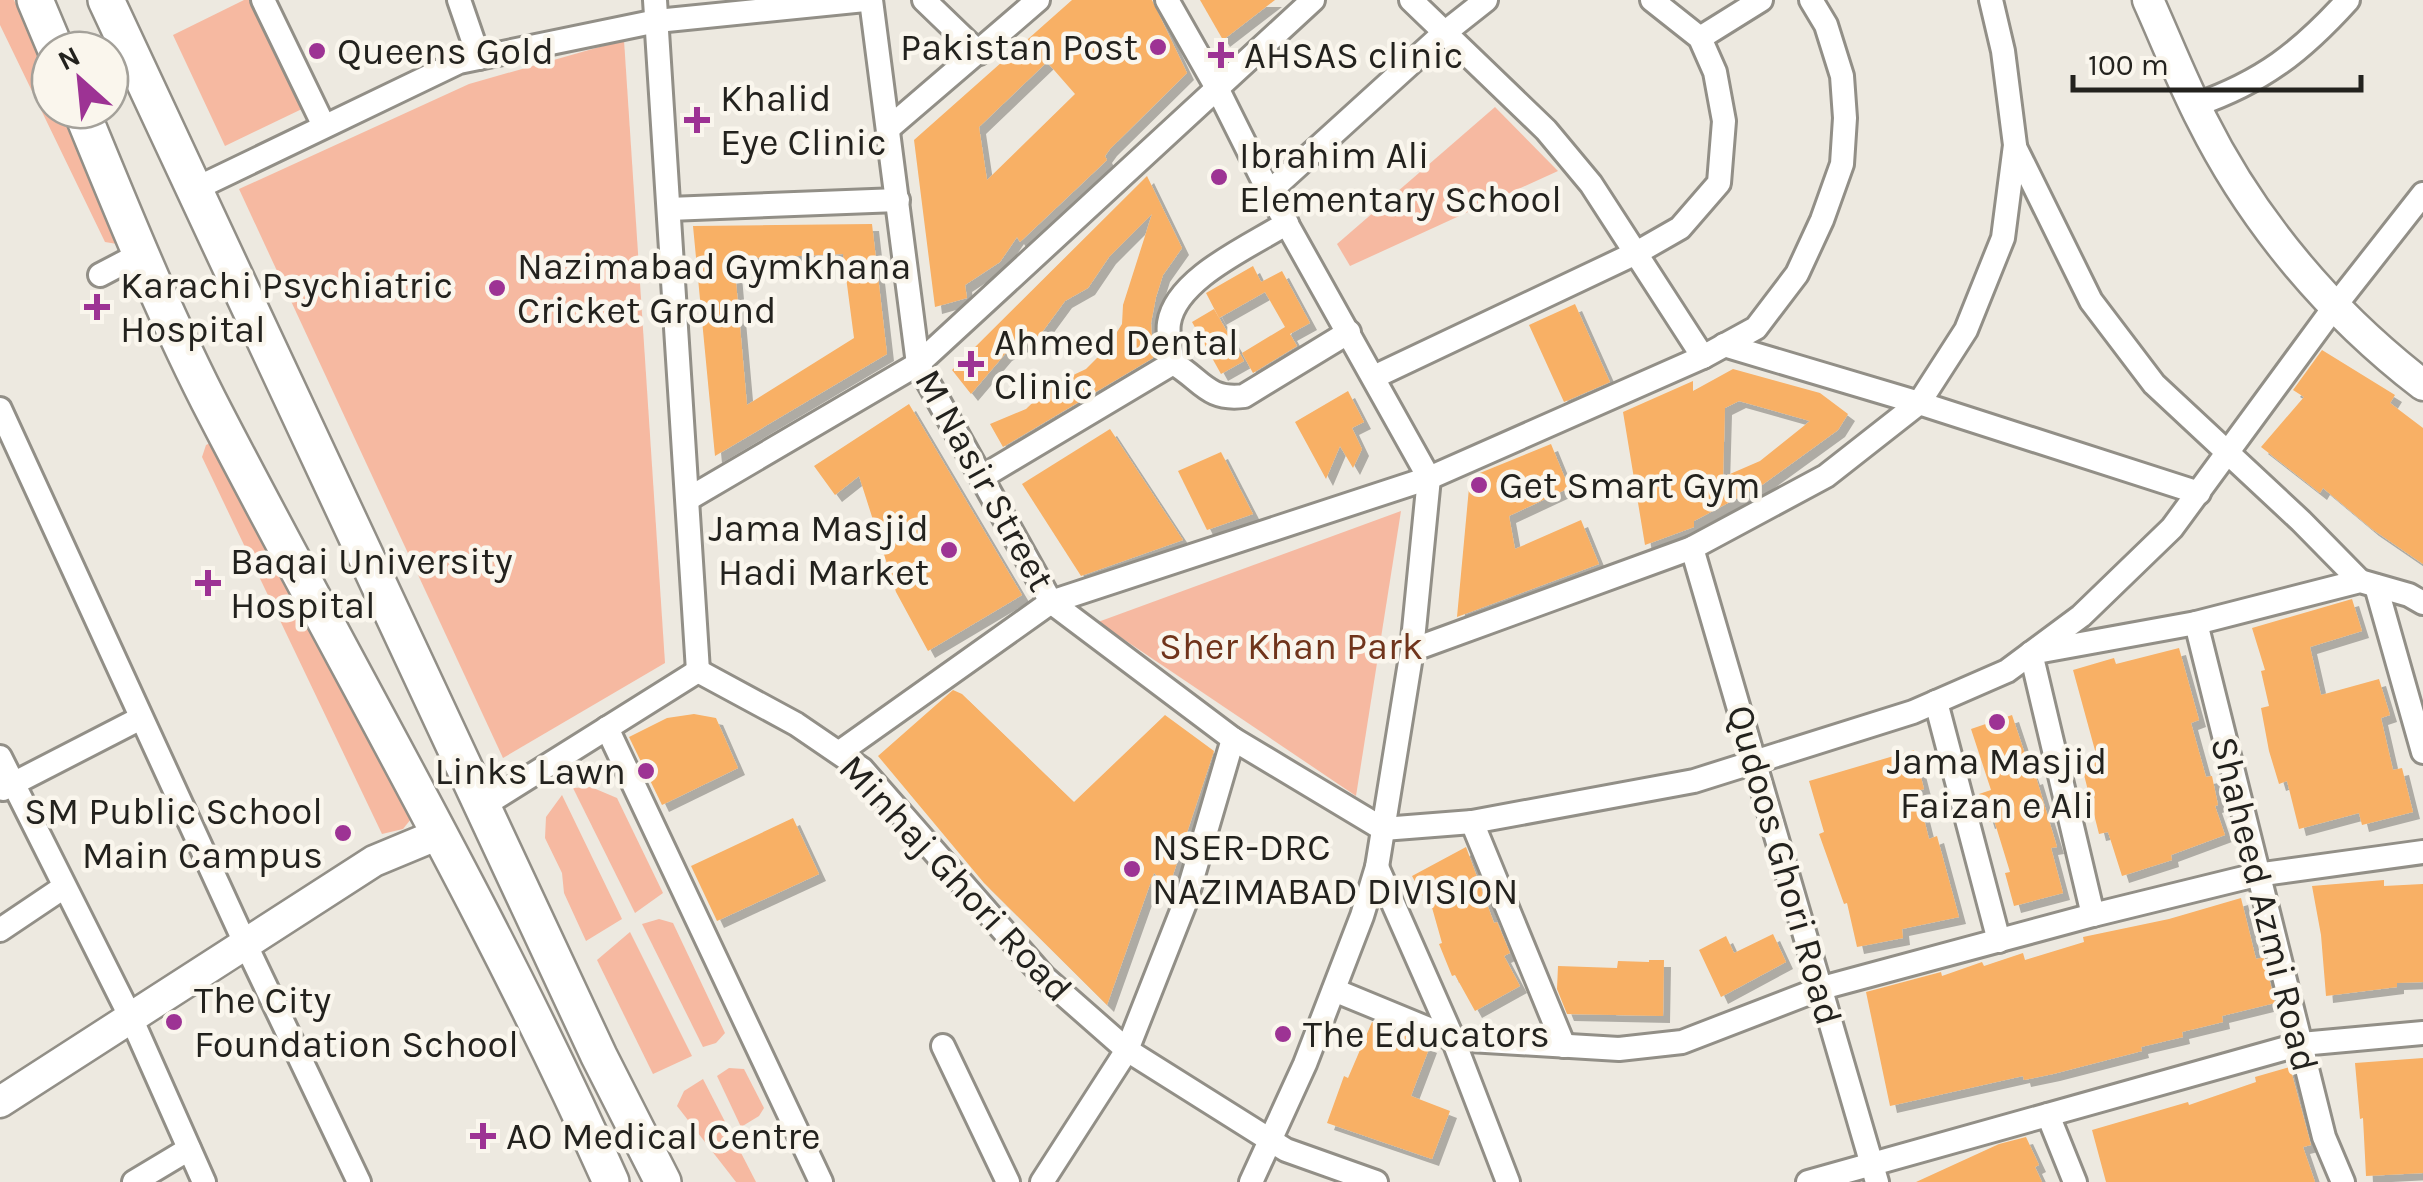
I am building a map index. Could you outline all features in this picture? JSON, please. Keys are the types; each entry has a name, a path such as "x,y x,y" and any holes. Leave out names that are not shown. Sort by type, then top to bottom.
{"main road":[{"path":"35,0 48,30"},
{"path":"106,0 599,1056 663,1182"},
{"path":"90,130 214,411 380,718 562,1073 611,1182"},
{"path":"599,1056 682,1182"},
{"path":"562,1073 591,1182"}],"street":[{"path":"263,0 324,126"},
{"path":"459,0 480,58"},
{"path":"193,190 459,62 656,10 868,0"},
{"name":"M Nasir Street","path":"868,0 889,128 918,364 1051,602 1233,740 1383,829"},
{"path":"924,0 979,53"},
{"path":"889,128 1038,0"},
{"path":"1167,0 1429,478 1412,650 1377,867 1334,990 1251,1182"},
{"path":"688,499 918,364 1313,0"},
{"path":"1411,0 1546,130 1591,184 1703,357"},
{"path":"1269,192 1443,34 1486,0"},
{"path":"1374,377 1638,252 1680,228 1720,183 1724,121 1715,72 1700,38 1652,0"},
{"path":"1700,38 1760,0"},
{"path":"840,752 1051,602 1429,478 1703,357 1756,328 1796,274 1822,220 1842,164 1842,76 1826,25 1812,0"},
{"path":"1412,650 1692,548 1826,476 1919,402 1966,330 2003,238 2014,145 2003,51 1991,0"},
{"path":"2148,0 2196,105 2236,179 2283,250 2335,306 2423,385"},
{"path":"2196,105 2239,90 2280,62 2314,38 2348,0"},
{"path":"483,806 698,671 656,10"},
{"path":"2014,145 2092,301 2154,384 2368,584 2423,752"},
{"path":"1383,829 1472,822 1694,780 1936,702 2007,671 2080,616 2172,528 2335,306 2423,194"},
{"path":"669,209 898,200"},
{"path":"1287,224 1180,294 1168,324 1173,362 1211,393 1227,398 1244,396 1348,332"},
{"path":"100,275 142,252"},
{"path":"1724,345 1919,402 2199,492"},
{"path":"982,477 1173,362"},
{"path":"0,409 5,434 358,1182"},
{"name":"Qudoos Ghori Road","path":"1692,548 1874,1173"},
{"path":"2031,653 2196,623 2368,584 2423,603"},
{"name":"Shaheed Azmi Road","path":"2196,623 2324,1138 2343,1182"},
{"path":"2031,653 2093,915"},
{"name":"Minhaj Ghori Road","path":"698,671 796,724 862,770 1044,977 1127,1050 1286,1150 1376,1182"},
{"path":"1936,702 2000,940"},
{"path":"6,787 141,718"},
{"path":"607,728 821,1182"},
{"path":"1042,1182 1127,1050 1185,903 1233,740"},
{"path":"0,757 6,787 64,887 132,1020 204,1182"},
{"path":"1472,822 1564,1046"},
{"path":"0,1102 374,861 438,834"},
{"path":"1334,990 1453,1039 1619,1049 1682,1042 1822,988 2093,915 2256,875 2423,852"},
{"path":"1377,867 1453,1039 1508,1182"},
{"path":"0,930 64,887"},
{"path":"1808,1182 1874,1173 2048,1114 2301,1044 2423,1033"},
{"path":"943,1046 1008,1182"},
{"path":"2048,1114 2074,1182"},
{"path":"134,1182 189,1149"}],"green space":[{"path":"0,0 14,0 30,34 30,87 0,25"},
{"path":"250,0 304,108 225,146 173,35"},
{"path":"624,40 665,663 503,758 239,189 469,84"},
{"path":"1495,107 1558,171 1350,266 1337,244"},
{"path":"51,130 83,130 129,246 105,242"},
{"path":"221,438 231,442 411,819 403,829 382,834 202,457 206,445"},
{"name":"Sher Khan Park","path":"1401,511 1356,796 1098,622"},
{"path":"591,787 617,798 663,893 635,913 573,788"},
{"path":"562,795 622,919 586,941 545,838 546,817"},
{"path":"659,919 673,923 725,1033 716,1043 703,1047 642,924"},
{"path":"630,932 692,1056 653,1074 597,960"},
{"path":"729,1068 744,1069 764,1108 741,1127 717,1076"},
{"path":"703,1079 756,1182 736,1182 677,1106 684,1091"}],"building":[{"path":"1072,0 1152,0 1187,73 1110,149 1107,160 1020,242 1017,237 1000,262 965,285 967,298 935,307 914,140","holes":["1047,62 1075,94 987,180 979,127"]},
{"path":"1200,0 1275,0 1223,40"},
{"path":"1147,176 1182,248 1163,275 1156,297 1151,323 1153,358 1003,447 990,424 1026,409 1050,386 1086,369 1107,348 1122,324 1123,305 1152,214 1109,257 1088,288 1065,301 1040,335 1005,354 971,394 952,370"},
{"path":"872,224 887,354 715,456 693,226","holes":["843,254 854,338 747,405 734,259"]},
{"path":"1253,266 1261,282 1282,271 1310,323 1290,334 1297,346 1253,373 1242,353 1285,327 1265,292 1219,318 1206,293"},
{"path":"1575,304 1610,382 1564,402 1529,325"},
{"path":"1214,309 1244,361 1221,374 1192,322"},
{"path":"2322,350 2395,395 2390,403 2423,428 2423,564 2323,488 2320,493 2261,447 2304,397 2293,390"},
{"path":"1733,369 1820,393 1848,414 1838,430 1762,485 1694,521 1694,527 1645,545 1623,412 1693,381 1693,391","holes":["1739,401 1810,421 1760,461 1723,477 1725,408"]},
{"path":"1348,391 1364,422 1352,428 1362,449 1353,468 1340,446 1326,479 1295,422"},
{"path":"909,404 1022,595 928,651 896,592 859,476 835,495 814,466"},
{"path":"1110,429 1183,540 1081,576 1022,484"},
{"path":"1551,444 1569,488 1509,516 1515,549 1581,520 1599,564 1457,617 1470,477"},
{"path":"1221,452 1253,514 1207,530 1178,471"},
{"path":"2352,599 2362,631 2310,647 2321,695 2379,679 2390,715 2381,718 2393,770 2402,768 2413,812 2362,825 2359,813 2299,829 2287,781 2279,784 2269,751 2261,708 2269,706 2261,671 2265,670 2252,628"},
{"path":"2179,648 2199,720 2191,723 2206,777 2212,776 2218,805 2215,806 2225,835 2171,855 2172,860 2122,876 2108,832 2099,834 2080,759 2096,754 2073,670 2114,658 2116,664"},
{"path":"953,690 962,694 1074,802 1165,715 1214,751 1169,887 1154,873 1107,1005 984,883 878,756"},
{"path":"694,714 716,718 738,768 662,805 629,737 667,718"},
{"path":"2012,715 2057,847 2051,848 2063,893 2014,906 2005,873 2010,872 1994,820 1988,822 1979,794 1991,790 1971,729"},
{"path":"1914,750 1924,789 1917,791 1929,839 1937,836 1959,917 1902,929 1903,938 1857,947 1847,903 1844,904 1819,834 1824,832 1809,781"},
{"path":"793,818 819,874 717,921 691,866"},
{"path":"1466,847 1494,923 1497,922 1510,953 1504,956 1520,986 1475,1011 1455,975 1452,976 1439,944 1442,943 1429,897 1425,900 1412,876"},
{"path":"2384,880 2384,886 2423,884 2423,982 2326,996 2312,886"},
{"path":"2241,898 2256,959 2264,957 2275,1003 2222,1016 2223,1022 2182,1032 2183,1037 2141,1047 2142,1051 2053,1074 2024,1080 2023,1076 1890,1106 1866,992 1941,972 1942,976 1982,962 1984,966 2023,953 2025,960 2084,942 2083,937 2169,919"},
{"path":"1773,934 1786,962 1721,997 1699,950 1726,936 1734,953"},
{"path":"1664,960 1663,1016 1567,1014 1557,989 1558,966 1617,968 1618,961"},
{"path":"1372,1022 1430,1046 1411,1096 1450,1111 1432,1159 1327,1123 1344,1076 1348,1078"},
{"path":"2423,1058 2423,1173 2366,1176 2355,1063"},
{"path":"2290,1067 2311,1145 2303,1147 2315,1182 2106,1182 2092,1130 2188,1102 2189,1105"},
{"path":"2026,1137 2042,1182 1916,1182 1999,1144"}],"place":[{"name":"Pakistan Post","path":"1158,47"},
{"name":"Queens Gold","path":"317,51"},
{"name":"AHSAS clinic","path":"1221,55"},
{"name":"Khalid Eye Clinic","path":"697,120"},
{"name":"Ibrahim Ali Elementary School","path":"1219,177"},
{"name":"Nazimabad Gymkhana Cricket Ground","path":"497,288"},
{"name":"Karachi Psychiatric Hospital","path":"97,307"},
{"name":"Ahmed Dental Clinic","path":"971,364"},
{"name":"Get Smart Gym","path":"1479,485"},
{"name":"Jama Masjid Hadi Market","path":"949,550"},
{"name":"Baqai University Hospital","path":"208,583"},
{"name":"Jama Masjid Faizan e Ali","path":"1997,722"},
{"name":"Links Lawn","path":"646,771"},
{"name":"SM Public School Main Campus","path":"343,833"},
{"name":"NSER-DRC NAZIMABAD DIVISION","path":"1132,869"},
{"name":"The City Foundation School","path":"174,1022"},
{"name":"The Educators","path":"1283,1034"},
{"name":"AO Medical Centre","path":"483,1136"}]}
